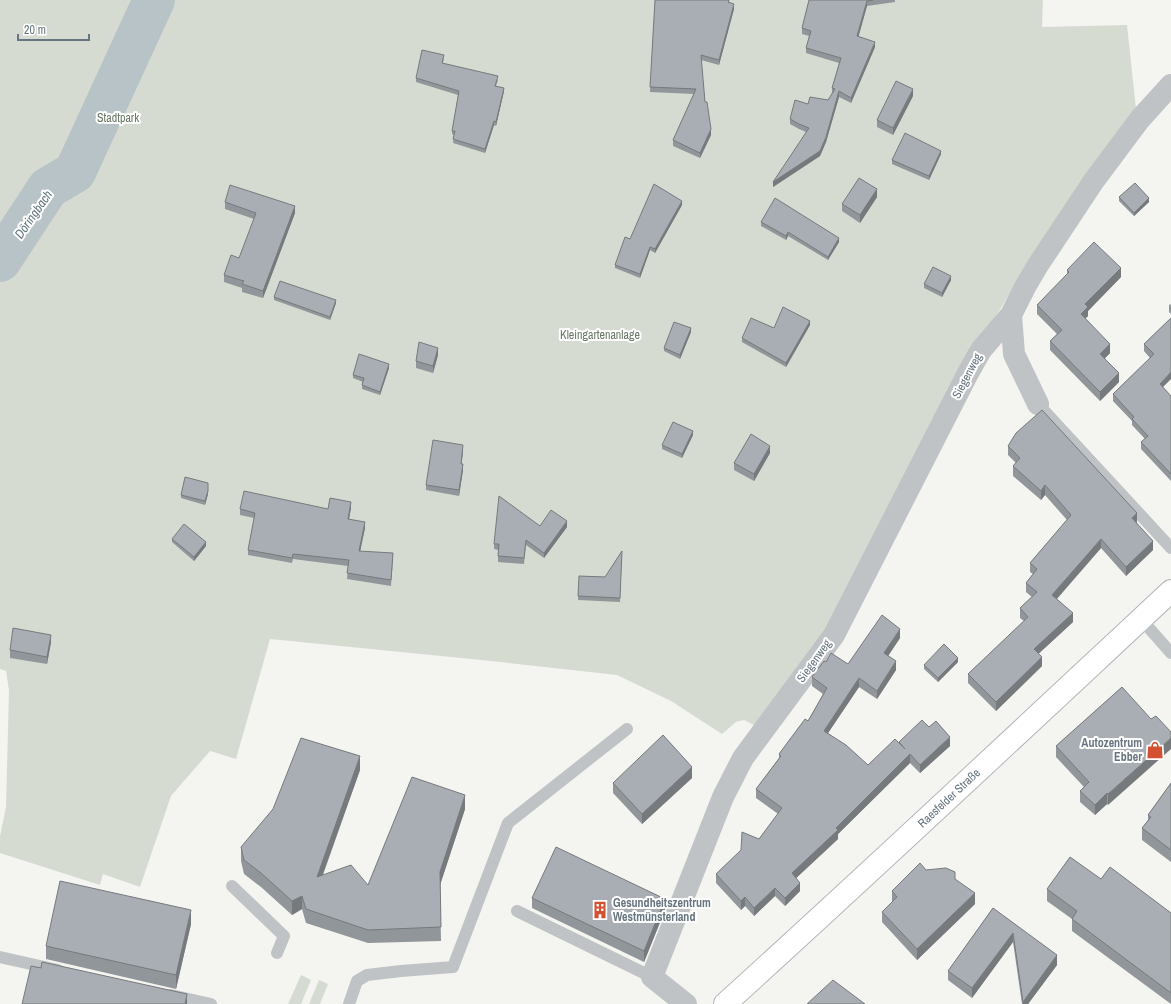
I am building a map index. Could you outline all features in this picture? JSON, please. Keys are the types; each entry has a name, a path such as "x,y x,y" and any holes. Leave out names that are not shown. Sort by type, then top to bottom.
{"main road":[{"name":"Raesfelder Straße","path":"725,1004 1004,748 1171,591"}],"street":[{"name":"Siegenweg","path":"652,977 723,797 743,758 834,634 981,350 1011,315 1038,265 1093,182 1140,119 1171,85"},
{"path":"1011,315 1014,354 1038,404"},
{"path":"652,977 686,1004"}],"lane":[{"path":"1038,404 1171,548"},
{"path":"1141,619 1171,653"},
{"path":"349,1004 357,981 367,975 453,967 508,823 627,729"},
{"path":"232,886 284,936 277,953"},
{"path":"517,911 652,977"},
{"path":"0,957 66,971"},
{"path":"160,993 211,1004"}],"green space":[{"name":"Kleingartenanlage","path":"0,0 1043,0 1042,27 1127,25 1136,109 1019,278 942,405 824,633 758,727 744,720 736,722 722,734 671,701 617,675 270,639 236,759 210,751 171,796 140,887 103,874 100,885 0,853 0,836 6,807 9,690 6,671 0,669"},
{"path":"301,975 311,980 301,1004 288,1004"},
{"path":"319,980 328,984 320,1004 309,1004"}],"building":[{"path":"655,0 729,0 728,2 734,4 719,60 701,55 705,102 707,102 711,129 700,153 673,140 696,89 650,87"},
{"path":"809,0 873,0 867,1 857,36 875,42 851,98 839,91 826,137 820,151 773,182 809,128 790,119 795,100 808,104 810,97 828,100 835,89 832,88 841,58 806,48 811,31 802,28"},
{"path":"422,50 444,55 442,63 498,76 495,86 504,88 496,122 494,121 485,149 453,139 455,131 452,131 459,91 416,78"},
{"path":"896,81 913,89 893,128 877,120"},
{"path":"905,133 941,151 929,176 892,160"},
{"path":"859,178 877,189 860,215 842,204"},
{"path":"1135,183 1149,198 1134,213 1119,197"},
{"path":"654,184 682,201 655,249 650,247 640,274 615,265 625,237 630,239"},
{"path":"230,185 295,206 263,291 242,284 244,281 224,275 231,255 239,258 256,213 225,202"},
{"path":"775,198 839,238 828,257 788,232 786,236 761,222"},
{"path":"1094,242 1121,268 1085,304 1088,307 1081,314 1110,344 1100,354 1119,373 1100,392 1050,341 1062,330 1037,305 1069,272 1067,270"},
{"path":"933,267 951,276 942,293 924,284"},
{"path":"280,281 336,300 330,317 274,297"},
{"path":"783,307 810,321 786,363 742,338 751,318 774,328"},
{"path":"1171,318 1171,372 1160,384 1171,396 1171,474 1141,442 1148,436 1132,419 1134,417 1113,394 1154,354 1144,344"},
{"path":"674,322 691,328 680,355 664,348"},
{"path":"419,342 438,348 433,366 416,361"},
{"path":"359,354 389,364 380,392 362,385 364,378 353,375"},
{"path":"1042,410 1137,513 1132,518 1153,541 1126,567 1101,539 1052,595 1073,613 1034,649 1042,657 996,702 968,674 1028,617 1020,608 1037,592 1026,583 1037,569 1030,563 1071,515 1045,485 1041,491 1013,466 1020,458 1008,446 1016,433"},
{"path":"673,422 693,431 682,454 662,445"},
{"path":"751,434 770,446 754,474 734,463"},
{"path":"433,440 463,445 461,464 463,464 459,490 426,485"},
{"path":"185,477 208,483 208,491 205,501 181,495"},
{"path":"244,491 328,509 330,498 351,502 348,519 365,522 359,551 393,553 391,580 347,573 349,560 293,554 292,558 248,550 255,513 240,509"},
{"path":"499,496 540,526 551,510 567,521 544,553 526,540 524,558 498,556 499,544 494,544"},
{"path":"184,524 206,542 194,557 172,539"},
{"path":"622,551 620,598 578,596 579,576 605,577"},
{"path":"882,615 900,629 884,653 896,661 877,691 859,678 824,731 846,745 868,765 895,739 905,749 899,742 922,720 929,727 936,721 950,737 920,765 910,754 836,828 838,830 792,873 800,883 785,898 775,888 754,908 745,897 741,901 716,874 741,850 742,832 759,839 782,808 756,789 781,756 779,754 805,719 808,721 827,688 812,677 824,661 826,662 831,653 848,664"},
{"path":"13,628 51,635 47,657 10,650"},
{"path":"944,644 958,658 938,678 924,665"},
{"path":"1122,687 1151,719 1156,716 1171,732 1171,738 1095,805 1080,791 1089,782 1056,746"},
{"path":"663,735 692,767 642,814 613,783"},
{"path":"301,738 360,756 317,877 351,865 368,885 412,777 465,795 440,872 441,927 368,930 306,909 302,896 292,901 244,860 241,847 273,809"},
{"path":"1171,783 1171,850 1142,828 1151,817 1148,815"},
{"name":"Gesundheitszentrum Westmünsterland","path":"556,847 665,899 644,951 532,898"},
{"path":"1070,857 1101,879 1110,867 1171,913 1171,993 1072,919 1077,911 1047,889"},
{"path":"920,863 926,870 946,868 955,872 955,879 975,893 917,949 882,912 897,897 892,891"},
{"path":"60,881 191,910 176,975 46,946"},
{"path":"993,908 1057,955 1023,1002 1013,933 972,988 948,971"},
{"path":"42,962 187,994 185,1004 22,1004 31,966 41,968"},
{"path":"833,980 865,1004 807,1004"}],"waterway":[{"name":"Döringbach","path":"0,261 48,188 75,172 154,0"}],"place":[{"name":"Autozentrum Ebber","path":"1155,750"},
{"name":"Gesundheitszentrum Westmünsterland","path":"600,910"}],"park label":[{"name":"Stadtpark","path":"118,118"}]}
